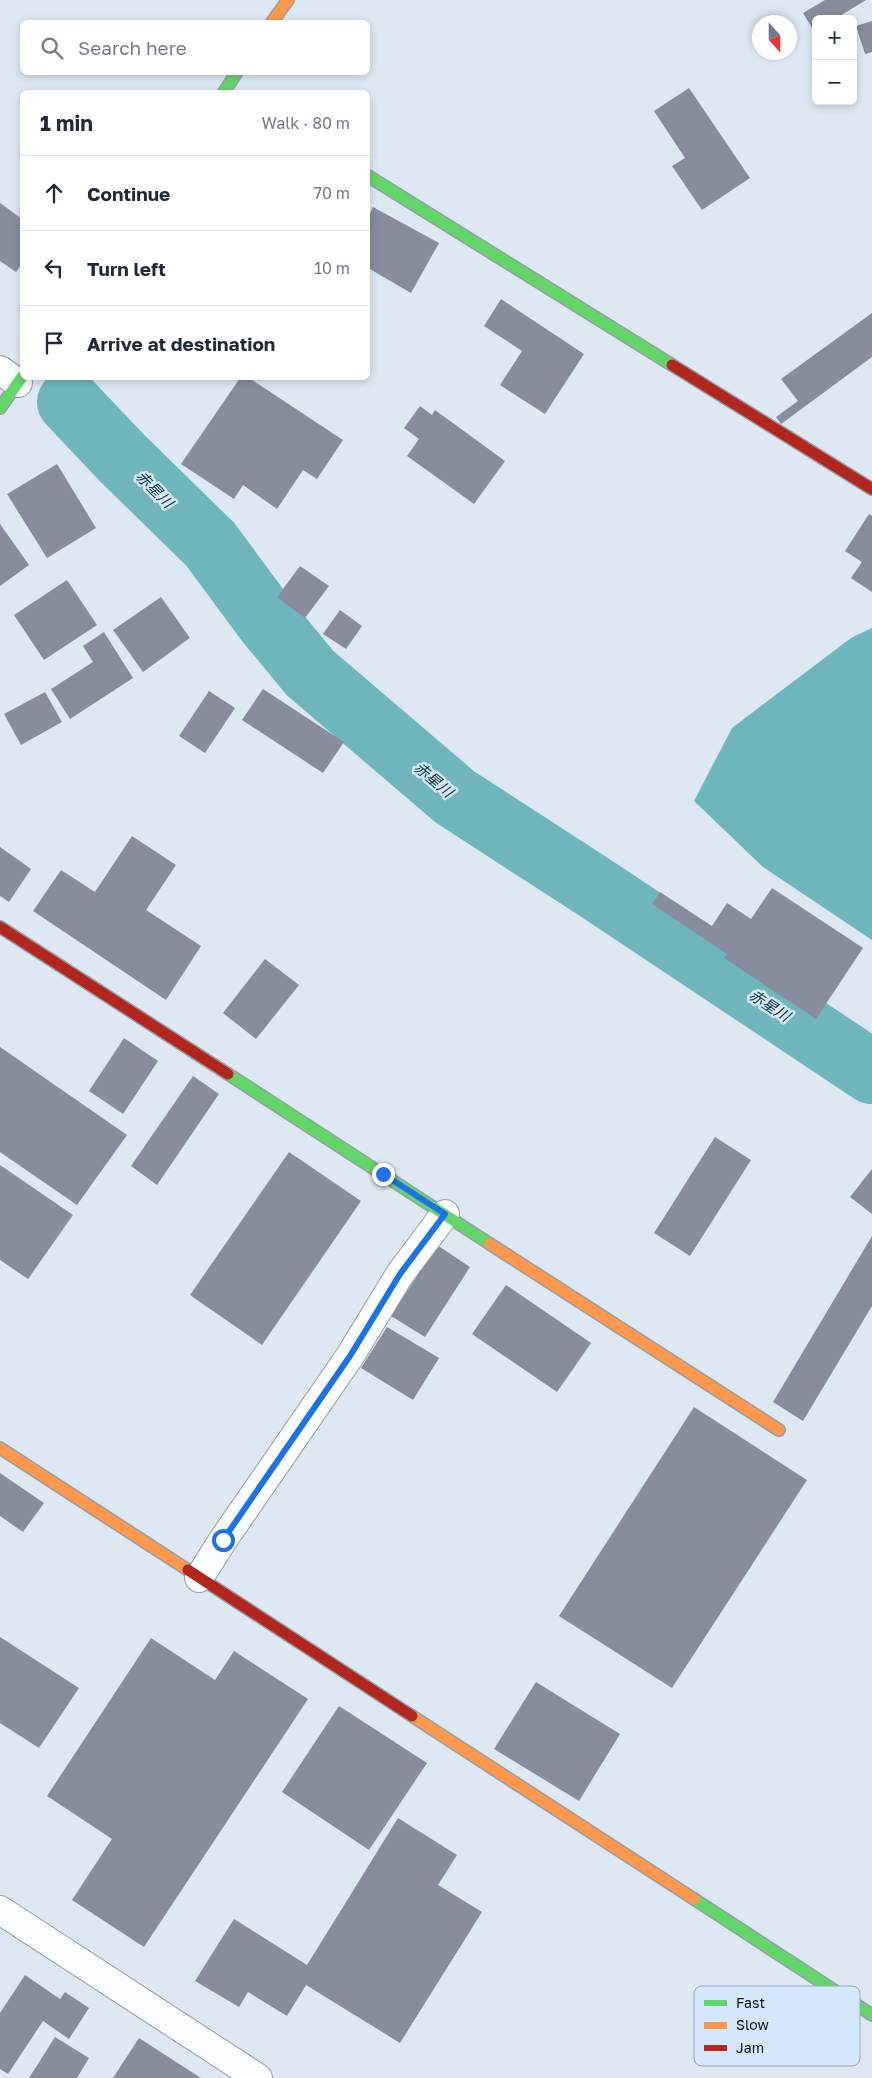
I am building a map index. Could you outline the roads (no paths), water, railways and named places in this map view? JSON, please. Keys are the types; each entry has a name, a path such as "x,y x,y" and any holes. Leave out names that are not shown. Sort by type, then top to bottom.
{"main road":[{"path":"273,20 288,0"},
{"path":"370,177 872,489"},
{"path":"0,408 13,376"},
{"path":"0,926 779,1430"},
{"path":"0,1448 827,1986"},
{"path":"860,2007 872,2015"}],"street":[{"path":"199,1578 223,1540 350,1356 400,1274 445,1214"},
{"path":"0,1910 258,2078"}],"water":[{"path":"872,628 872,940 763,867 694,801 732,728 851,638"}],"waterway":[{"name":"赤星川","path":"69,402 123,459 210,544 267,621 310,673 455,797 872,1072"}]}
